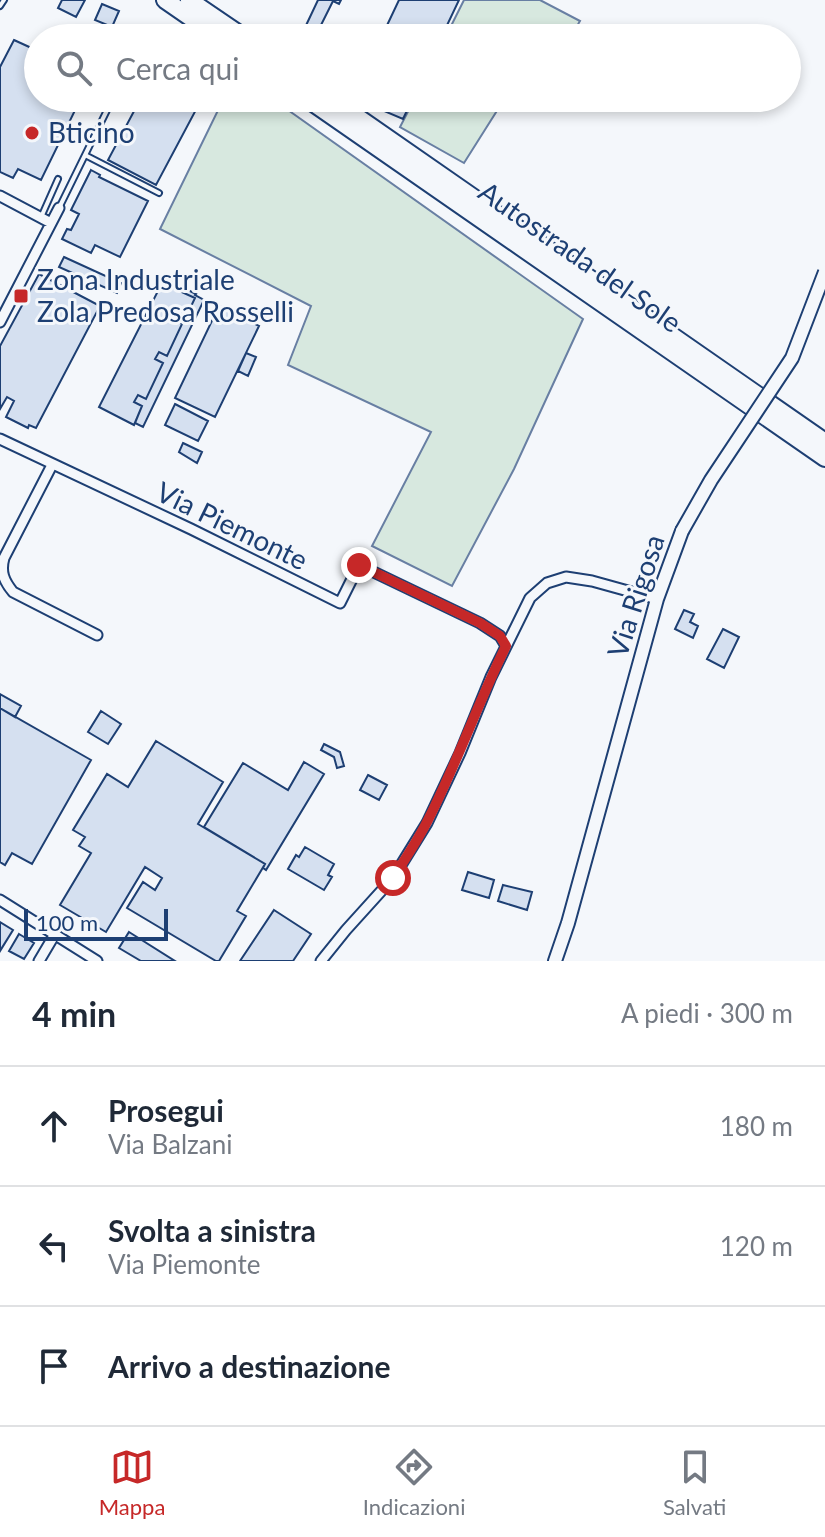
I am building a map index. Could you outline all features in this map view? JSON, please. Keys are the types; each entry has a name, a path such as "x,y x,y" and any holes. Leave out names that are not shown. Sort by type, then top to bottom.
{"highway":[{"path":"165,0 200,24"},
{"path":"189,0 224,24"},
{"name":"Autostrada del Sole","path":"326,112 825,458"},
{"name":"Autostrada del Sole","path":"350,112 825,442"}],"main road":[{"name":"Via Rigosa","path":"555,961 657,599 682,531 711,480 792,358 825,272"}],"street":[{"path":"0,196 51,223"},
{"path":"0,322 59,208"},
{"name":"Via Piemonte","path":"0,439 340,603 359,565 480,623 500,636 506,646"},
{"path":"52,465 1,568 5,582 13,592 97,635"},
{"path":"321,961 393,878 427,823 491,677 530,598 547,583 566,577 657,599"},
{"path":"0,900 97,961"},
{"path":"39,961 55,934"}],"lane":[{"path":"0,6 4,0"},
{"path":"59,208 106,112"},
{"path":"85,155 159,193"},
{"path":"41,218 58,179"}],"shaded area":[{"path":"464,0 540,0 580,21 578,24 452,24"},
{"path":"217,112 291,112 583,319 514,469 452,586 372,546 431,432 288,365 311,306 160,229"},
{"path":"408,112 496,112 464,163 400,127"}],"building":[{"path":"62,0 85,0 76,17 58,8"},
{"path":"318,0 341,0 339,4 333,1 322,24 307,24"},
{"path":"399,0 459,0 448,24 388,24"},
{"path":"102,4 119,11 113,24 95,20"},
{"name":"Bticino","path":"14,40 24,45 24,112 74,112 41,180 18,169 13,178 0,172 0,67"},
{"path":"134,112 195,112 156,185 108,160"},
{"path":"386,112 406,112 403,119"},
{"path":"91,170 148,201 120,257 95,245 91,253 62,239 79,214 71,210"},
{"path":"64,257 121,283 117,293 59,267"},
{"path":"39,274 100,306 36,428 29,425 28,428 6,417 14,401 7,397 0,409 0,346"},
{"path":"164,278 204,300 143,427 135,423 142,406 134,402 138,395 146,399 163,363 155,359 159,352 167,356 182,324 174,320 177,313 186,317 195,298 162,283"},
{"path":"162,283 195,298 186,317 177,313 174,320 182,324 167,356 159,352 155,359 163,363 146,399 138,395 134,402 142,406 134,425 99,407"},
{"path":"219,306 259,326 215,417 175,398"},
{"path":"246,353 256,357 248,376 238,371"},
{"path":"175,404 208,421 198,441 165,425"},
{"path":"183,443 202,452 197,463 179,452"},
{"path":"684,610 694,614 690,622 698,626 693,638 675,629"},
{"path":"723,629 739,637 724,668 707,659"},
{"path":"0,694 21,706 15,717 0,708"},
{"path":"0,708 91,760 32,864 12,853 5,865 0,862"},
{"path":"101,711 121,724 108,744 88,732"},
{"path":"156,741 223,782 198,824 265,864 237,911 246,916 219,961 127,908 143,882 155,890 162,878 145,867 106,932 60,905 91,853 79,846 85,837 73,830 107,774 128,787"},
{"path":"324,744 340,752 344,766 337,768 334,757 321,750"},
{"path":"304,762 324,774 266,870 263,868 265,864 204,827 243,763 288,790"},
{"path":"368,775 387,785 379,800 360,790"},
{"path":"305,847 334,864 328,875 332,877 324,890 288,869"},
{"path":"468,872 494,880 489,898 462,890"},
{"path":"503,885 532,892 527,910 498,901"},
{"path":"274,910 311,934 293,961 240,961"},
{"path":"0,922 13,930 0,951"},
{"path":"129,932 175,961 141,961 119,948"},
{"path":"19,934 34,943 24,959 9,951"}],"place":[{"name":"Bticino","path":"32,133"},
{"name":"Zona Industriale Zola Predosa Rosselli","path":"21,296"}],"route":[{"path":"359,565 480,623 500,636 506,646 427,823 393,878"}]}
